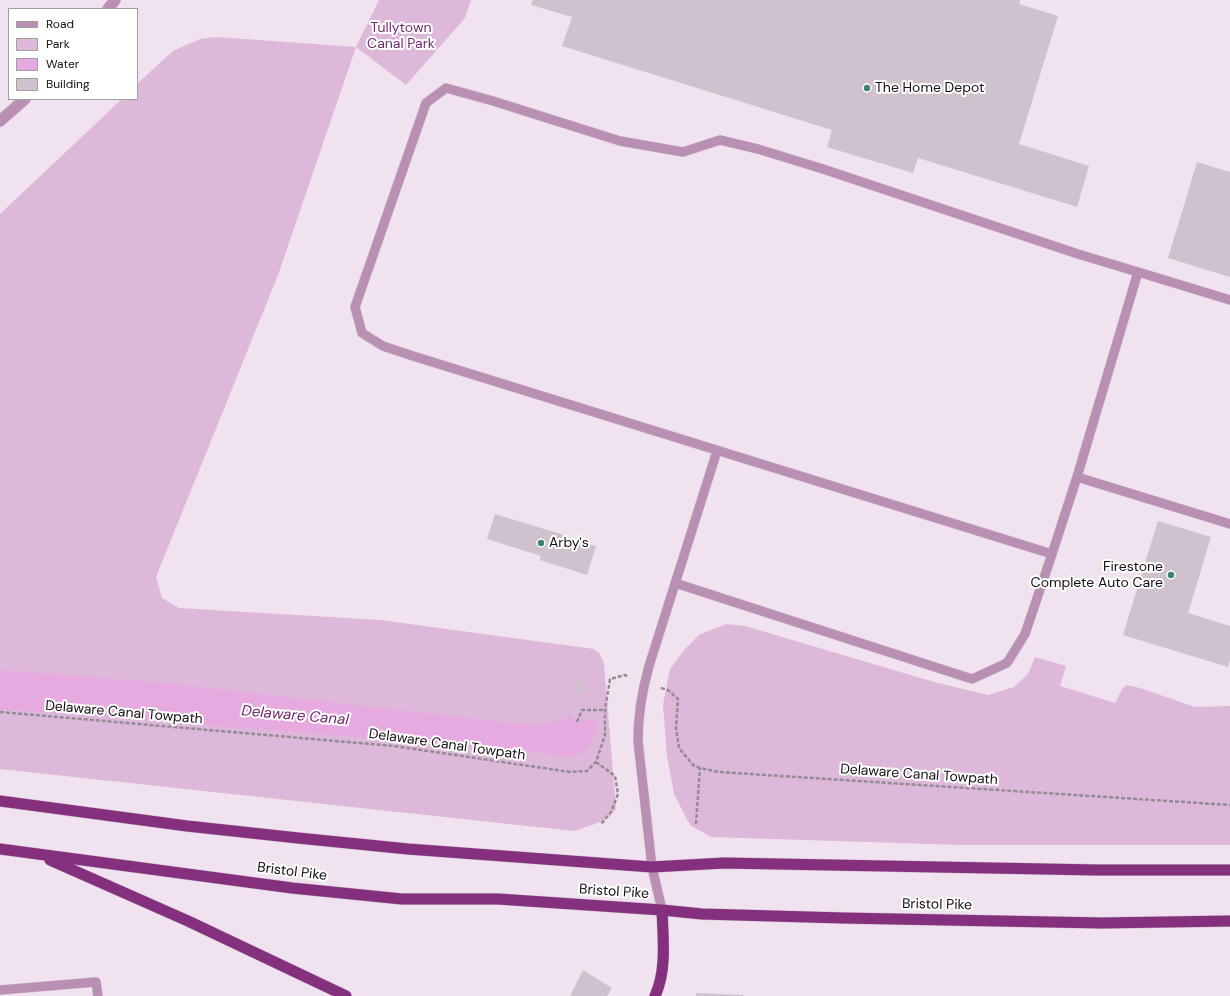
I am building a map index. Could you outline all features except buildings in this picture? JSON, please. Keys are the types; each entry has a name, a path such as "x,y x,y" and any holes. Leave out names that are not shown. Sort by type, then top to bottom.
{"highway":[{"name":"Bristol Pike","path":"0,801 187,826 306,839 652,867 724,863 1096,870 1230,870"},
{"name":"Bristol Pike","path":"0,849 292,888 402,899 498,899 710,914 972,921 1102,923 1230,921"},
{"path":"38,855 188,921 346,996"},
{"path":"655,996 662,970 664,950 662,910"}],"street":[{"path":"109,8 115,0"},
{"path":"0,121 24,100"}],"lane":[{"path":"1052,554 413,356 383,346 362,333 355,307 426,103 446,88 493,101 620,141 682,152 720,140 758,149 823,169 1078,254 1230,300"},
{"path":"675,583 972,679 1007,663 1024,634 1052,554 1077,477 1138,272"},
{"path":"662,910 652,867 638,741 640,702 646,677 717,451"},
{"path":"1077,477 1230,524"},
{"path":"0,990 96,982 98,996"}],"path":[{"path":"601,824 611,812 618,794 616,776 596,762 605,735 605,710 610,679 625,675"},
{"name":"Delaware Canal Towpath","path":"668,690 678,699 676,728 679,748 693,764 700,768 720,772 1230,805"},
{"path":"577,722 582,710 605,710"},
{"name":"Delaware Canal Towpath","path":"0,712 394,746 570,772 587,771 596,762"},
{"path":"696,824 700,768"}],"green space":[{"name":"Tullytown Canal Park","path":"379,0 471,0 465,18 406,85 356,47"},
{"path":"217,37 356,47 278,275 156,577 162,598 179,608 380,620 594,649 600,654 604,664 616,809 603,820 574,831 0,769 0,214 121,100 138,100 138,83 173,51 200,39"},
{"path":"726,624 745,626 934,682 988,695 1014,687 1028,674 1035,657 1066,666 1060,686 1115,703 1122,689 1127,685 1195,707 1230,706 1230,845 962,845 711,837 690,825 674,794 667,756 663,705 670,669 685,649 699,635"}],"water":[{"name":"Delaware Canal","path":"0,670 156,682 537,726 571,717 577,722 581,722 585,719 595,720 595,732 592,742 576,757 522,750 0,709"}],"place":[{"name":"The Home Depot","path":"867,88"},
{"name":"Arby's","path":"541,543"},
{"name":"Firestone Complete Auto Care","path":"1171,575"}]}
